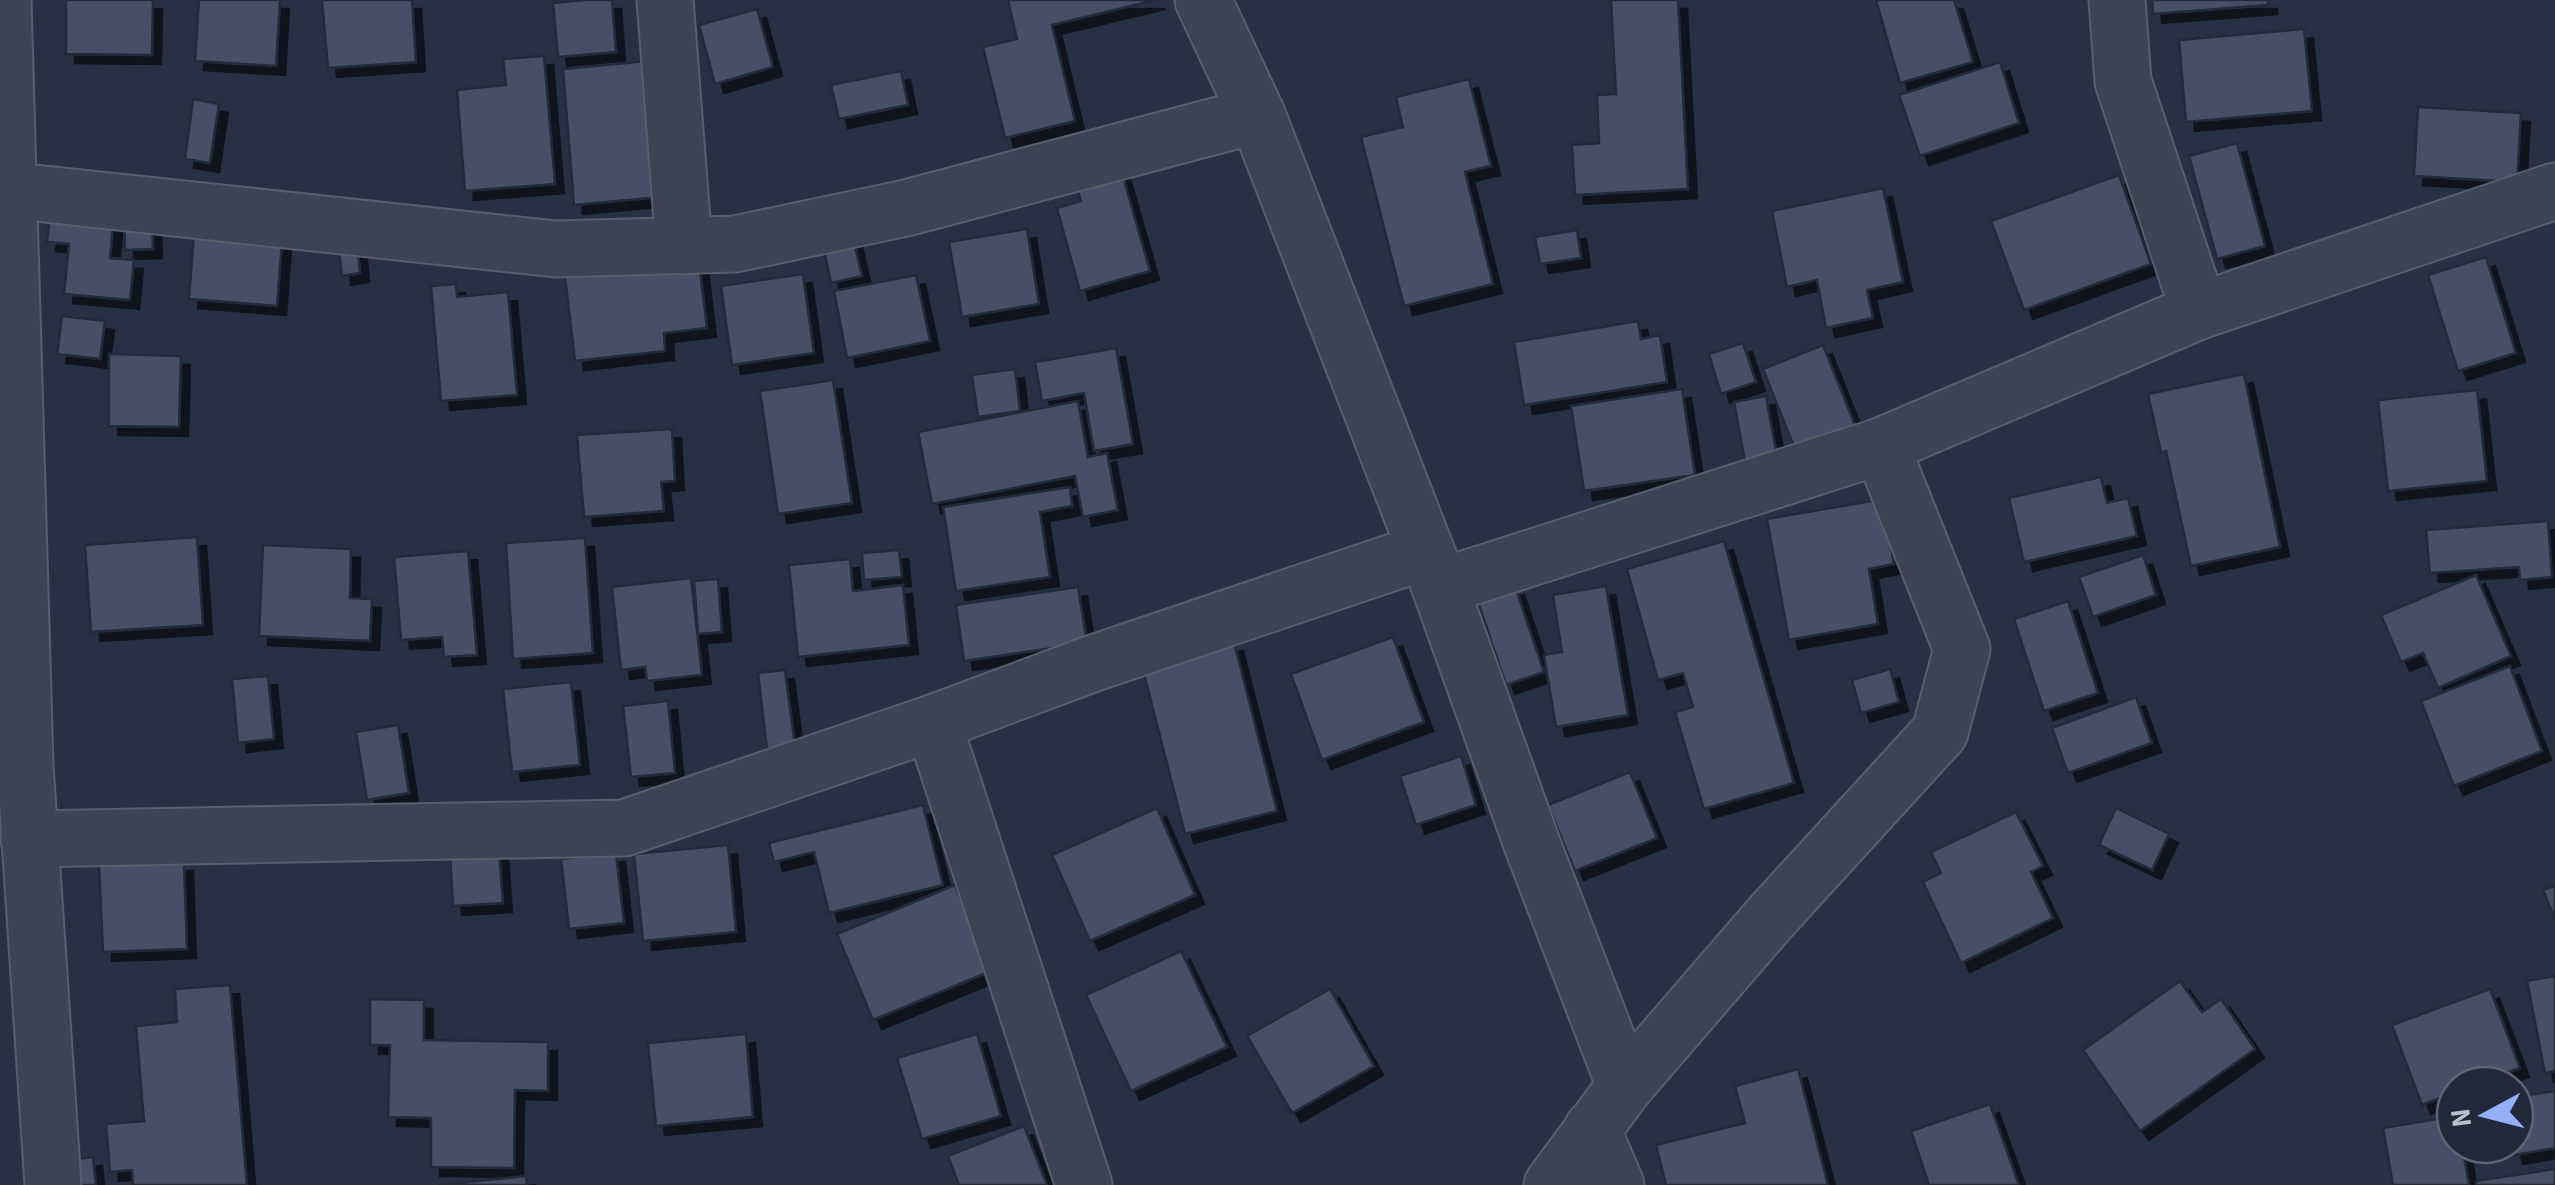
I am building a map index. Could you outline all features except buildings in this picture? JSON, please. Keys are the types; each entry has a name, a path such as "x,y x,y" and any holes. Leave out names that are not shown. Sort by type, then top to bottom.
{"street":[{"path":"3,0 12,765 29,839 53,1185"},
{"path":"665,0 684,246"},
{"path":"1203,0 1256,115 1433,569 1625,1086"},
{"path":"2116,0 2124,81 2199,311"},
{"path":"8,190 556,248 735,244 906,208 1256,115"},
{"path":"29,839 624,828 933,724 1094,663 1881,446 2199,311 2555,191"},
{"path":"1552,1185 1625,1086 1758,932 1940,732 1962,650 1881,446"},
{"path":"933,724 1084,1185"},
{"path":"1592,1129 1616,1185"}]}
